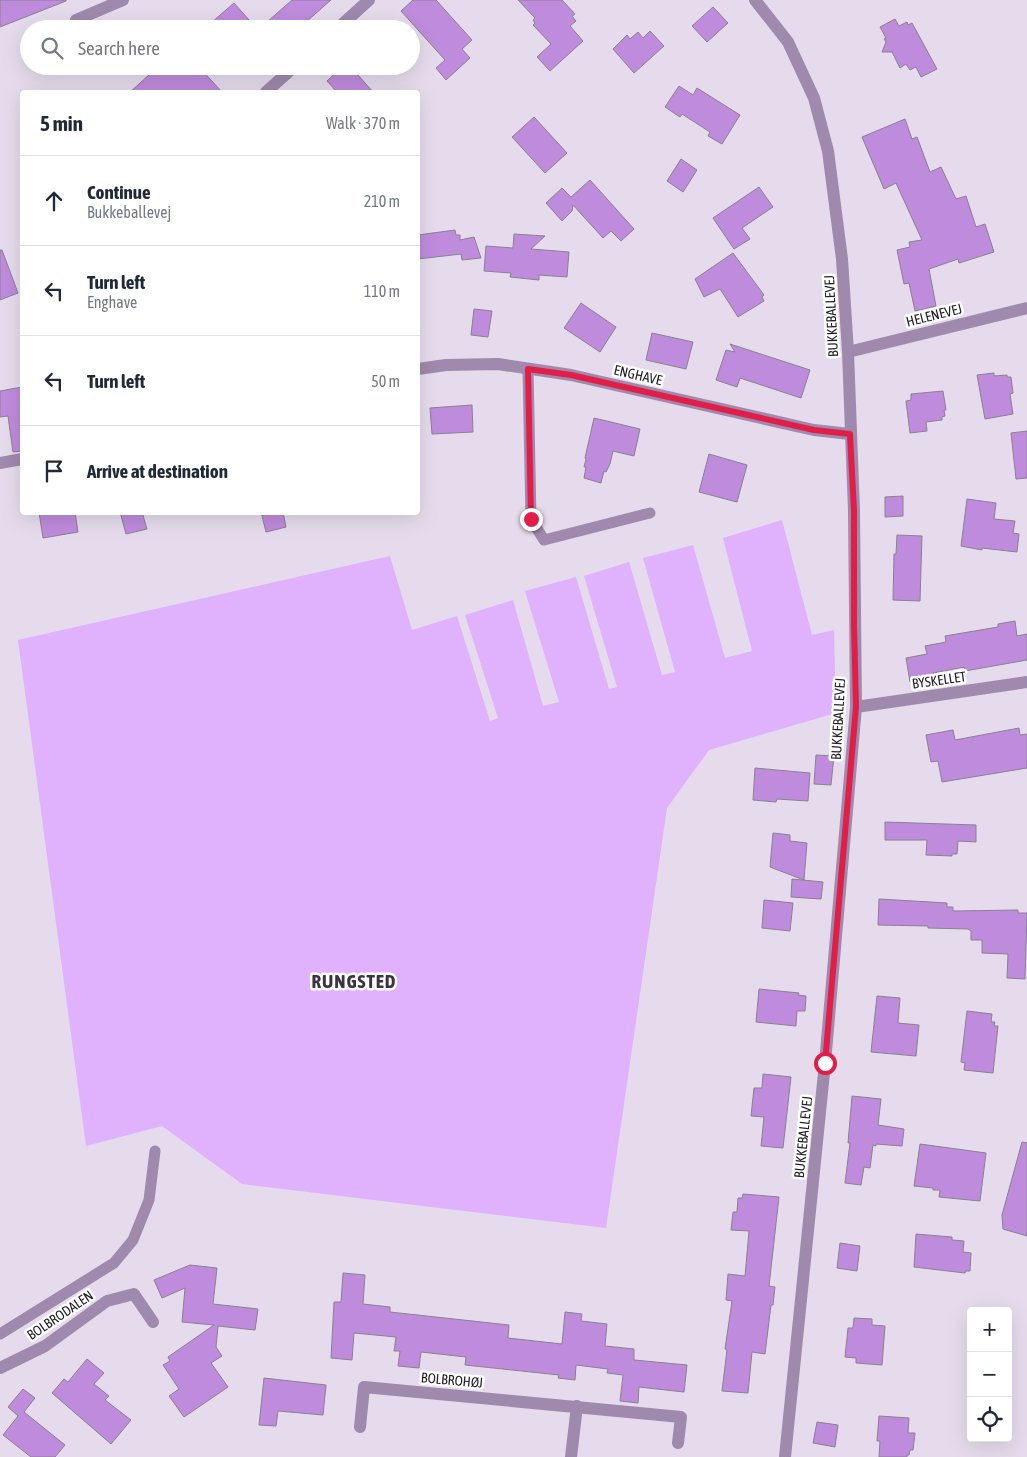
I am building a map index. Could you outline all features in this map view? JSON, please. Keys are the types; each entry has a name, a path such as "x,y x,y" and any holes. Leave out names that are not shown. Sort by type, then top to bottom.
{"street":[{"path":"76,20 123,0"},
{"path":"347,20 369,0"},
{"name":"BUKKEBALLEVEJ","path":"755,0 788,42 814,98 828,151 842,259 848,352 854,511 856,707 825,1063 785,1457"},
{"path":"268,90 285,75"},
{"name":"HELENEVEJ","path":"848,352 1027,308"},
{"name":"ENGHAVE","path":"420,369 446,365 498,364 571,375 814,430 850,434"},
{"path":"0,463 20,459"},
{"name":"BYSKELLET","path":"856,707 1027,682"},
{"name":"BOLBRODALEN","path":"0,1368 45,1346 107,1302 116,1299 134,1294 153,1322"},
{"name":"BOLBROHØJ","path":"360,1427 364,1387 577,1406 681,1418 678,1443"},
{"path":"571,1457 577,1406"}],"lane":[{"path":"528,369 531,519 544,540 650,513"},
{"path":"0,1334 114,1263 133,1240 149,1200 155,1151"}],"shaded area":[{"path":"782,520 812,635 834,630 836,713 709,750 667,808 606,1228 242,1184 162,1126 86,1146 18,640 390,556 412,630 457,616 490,721 498,718 465,615 513,600 543,706 559,702 525,591 576,577 609,689 617,687 584,576 629,562 662,675 675,672 643,558 693,545 725,658 752,651 723,538"}],"building":[{"path":"0,0 66,0 66,1 0,27"},
{"path":"292,0 331,0 308,20 269,20"},
{"path":"413,0 436,0 472,40 462,49 470,58 446,80 436,68 445,60 420,32 420,20 409,20 401,11"},
{"path":"518,0 562,0 575,14 572,16 576,21 570,26 583,41 550,71 537,57 551,44 533,25 535,18"},
{"path":"234,3 249,20 214,20"},
{"path":"713,7 728,23 707,42 692,26"},
{"path":"895,19 899,26 907,22 908,25 912,23 937,69 921,77 916,67 910,70 906,64 900,68 892,52 882,52 886,42 884,39 886,38 880,27"},
{"path":"650,31 664,46 634,73 613,49 627,35 630,39 638,32 643,38"},
{"path":"149,75 206,75 220,90 132,90"},
{"path":"333,75 358,75 371,90 335,90 327,81"},
{"path":"679,86 693,95 697,88 740,115 722,144 708,136 710,132 682,114 680,117 665,107"},
{"path":"534,117 567,153 545,173 512,137"},
{"path":"905,119 912,139 917,137 930,172 941,167 956,199 966,196 976,227 985,224 994,252 959,263 958,259 929,269 936,306 915,311 909,283 904,284 897,250 910,247 909,242 922,240 896,183 884,189 862,137"},
{"path":"681,159 697,170 683,192 667,181"},
{"path":"590,180 634,229 621,241 611,231 603,238 573,205 572,211 562,221 546,203 562,188 571,197"},
{"path":"759,187 773,207 742,228 750,239 734,249 713,218"},
{"path":"455,230 456,235 460,235 460,240 474,237 481,258 462,260 461,254 420,259 420,235"},
{"path":"514,234 545,236 531,249 569,252 567,277 539,275 539,280 510,277 511,273 484,271 486,246 513,248"},
{"path":"0,250 2,250 18,293 0,300"},
{"path":"733,253 764,295 762,297 764,301 738,317 720,289 704,297 695,279"},
{"path":"581,303 616,327 600,352 564,328"},
{"path":"474,309 492,311 488,337 471,335"},
{"path":"652,333 693,342 686,369 646,360"},
{"path":"730,344 810,370 801,398 740,378 737,387 716,380 726,350 735,352"},
{"path":"994,373 994,376 1007,375 1007,377 1011,377 1013,393 1010,394 1013,414 985,419 977,375"},
{"path":"20,387 20,451 13,452 8,416 0,417 0,391"},
{"path":"943,391 946,410 944,410 945,416 942,417 942,420 926,422 927,431 910,433 906,401 911,400 911,394"},
{"path":"472,405 473,432 432,434 430,408"},
{"path":"594,418 640,429 634,456 613,451 610,464 606,472 604,471 601,483 584,478 585,458"},
{"path":"1027,431 1027,478 1016,479 1011,433"},
{"path":"709,454 747,465 737,502 699,492"},
{"path":"903,496 903,516 885,517 885,497"},
{"path":"967,499 996,503 994,519 1015,521 1013,533 1019,534 1017,552 982,548 982,550 961,546"},
{"path":"39,515 75,515 78,532 43,538"},
{"path":"121,515 143,515 147,529 126,534"},
{"path":"262,515 284,515 286,527 266,532"},
{"path":"897,535 922,536 920,601 893,600 894,554 896,554"},
{"path":"1015,621 1017,636 1027,634 1027,660 965,671 964,667 933,673 934,678 910,682 906,658 927,654 925,646 946,642 945,636 998,627 998,624"},
{"path":"1019,728 1020,735 1027,734 1027,768 942,782 938,761 931,762 926,735 953,730 955,740"},
{"path":"816,755 834,756 831,785 814,784"},
{"path":"755,768 810,773 808,801 777,799 776,802 753,800"},
{"path":"885,822 976,825 976,842 958,841 957,854 952,854 952,856 926,855 927,840 885,840"},
{"path":"773,833 790,835 790,841 807,843 804,880 770,867"},
{"path":"792,879 823,882 821,899 791,897"},
{"path":"879,899 947,903 947,907 953,907 953,911 1018,910 1018,913 1027,913 1025,979 1007,978 1008,954 982,953 982,940 971,940 971,931 968,929 878,925"},
{"path":"764,900 793,903 790,931 762,928"},
{"path":"759,989 799,993 798,995 806,996 805,1011 797,1011 796,1026 756,1022"},
{"path":"877,996 900,998 898,1023 919,1025 916,1056 871,1052"},
{"path":"967,1011 992,1014 991,1022 995,1022 994,1026 998,1026 993,1073 964,1070 965,1063 961,1062"},
{"path":"763,1074 791,1077 783,1148 761,1146 764,1117 751,1116 754,1088 762,1088"},
{"path":"852,1096 881,1099 878,1125 904,1129 902,1146 873,1145 870,1168 864,1167 861,1185 845,1183 850,1143 848,1143"},
{"path":"1022,1142 1027,1143 1027,1236 1003,1229 1002,1215"},
{"path":"920,1144 986,1153 980,1201 939,1197 940,1190 914,1186"},
{"path":"743,1194 779,1197 769,1286 775,1287 773,1305 771,1305 765,1354 752,1352 748,1393 722,1391 727,1350 725,1349 732,1301 726,1300 728,1274 745,1276 749,1231 731,1230 733,1212 737,1212 738,1198 742,1198"},
{"path":"916,1234 952,1237 952,1240 964,1241 963,1252 971,1253 970,1271 965,1273 914,1267"},
{"path":"840,1243 860,1246 857,1271 837,1268"},
{"path":"190,1265 217,1268 213,1304 258,1309 255,1330 218,1326 216,1347 222,1356 211,1363 228,1387 184,1417 169,1396 179,1389 163,1365 170,1361 168,1357 214,1325 182,1322 185,1288 162,1298 154,1280"},
{"path":"343,1273 365,1275 363,1304 390,1307 390,1312 509,1325 508,1338 562,1344 565,1312 582,1314 581,1321 607,1324 605,1346 634,1349 634,1360 687,1365 684,1392 639,1387 638,1403 620,1401 623,1375 607,1373 608,1369 576,1365 575,1380 558,1378 559,1375 465,1365 466,1357 421,1352 419,1368 398,1366 400,1351 394,1351 396,1337 354,1333 352,1360 331,1358 334,1302 341,1302"},
{"path":"854,1318 872,1319 872,1325 885,1326 882,1365 856,1363 856,1358 845,1357 848,1328 853,1328"},
{"path":"87,1359 104,1373 94,1384 109,1396 105,1400 131,1420 111,1444 52,1393 64,1379 68,1382"},
{"path":"264,1378 326,1385 323,1415 278,1411 276,1426 259,1425"},
{"path":"23,1389 35,1398 24,1412 65,1445 55,1457 31,1457 3,1435 18,1416 8,1407"},
{"path":"879,1416 909,1418 908,1433 915,1433 913,1450 910,1450 907,1457 879,1457 880,1441 877,1441"},
{"path":"817,1422 838,1425 835,1447 813,1443"}],"district":[{"name":"RUNGSTED","path":"354,981"}],"route":[{"path":"531,519 528,369 571,375 814,430 850,434 854,511 856,707 825,1063"}]}
